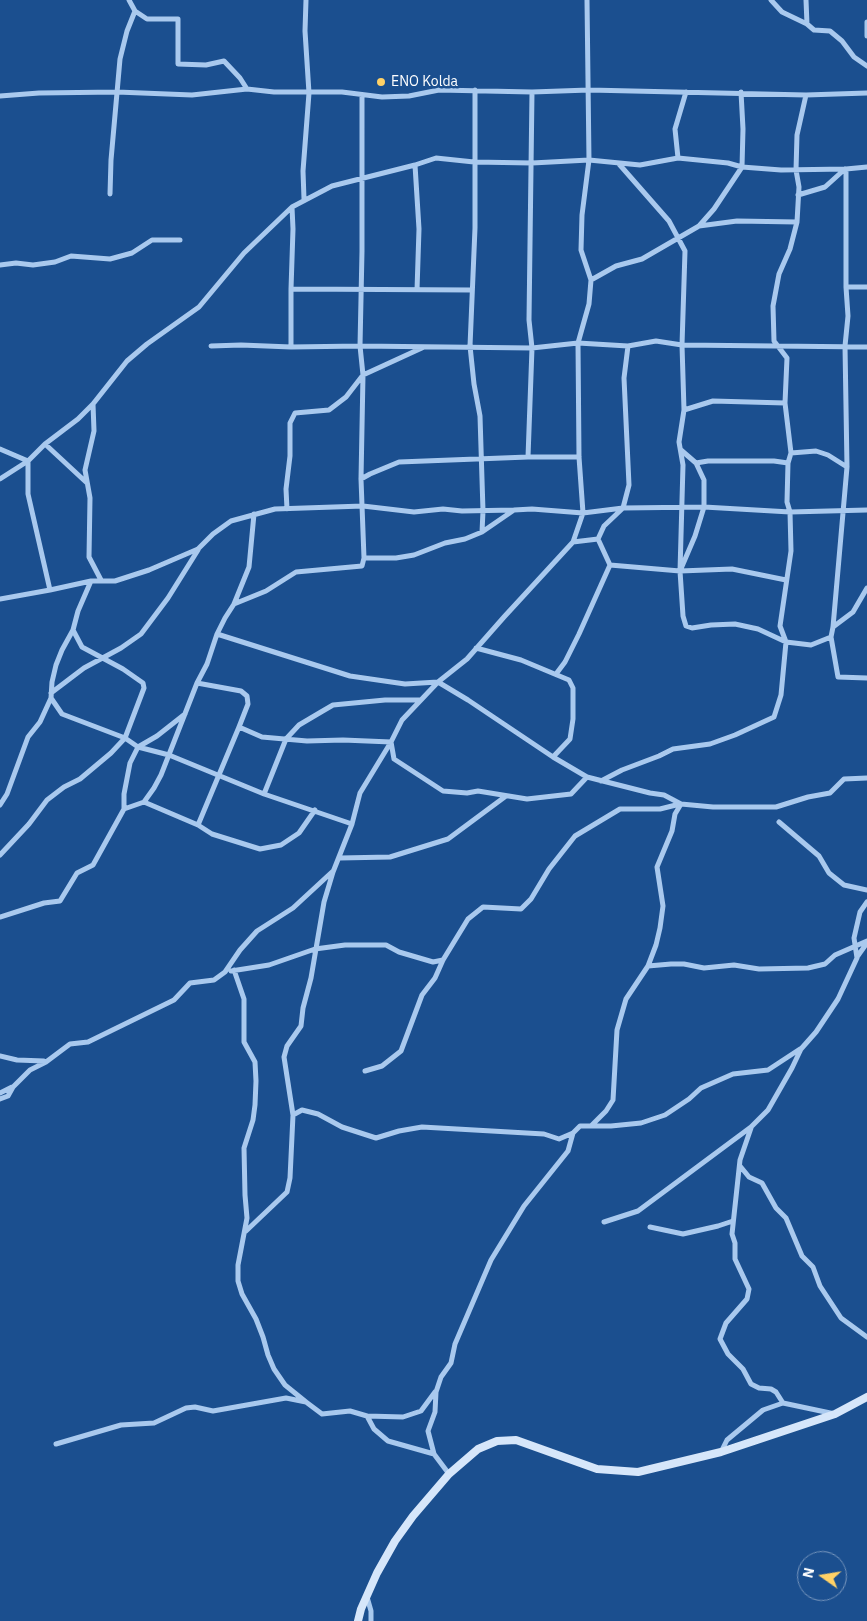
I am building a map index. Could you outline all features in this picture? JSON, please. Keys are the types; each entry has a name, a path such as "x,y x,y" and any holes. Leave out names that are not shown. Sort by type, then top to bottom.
{"main road":[{"path":"358,1621 376,1573 395,1540 449,1474 478,1449 497,1441 516,1440 597,1469 638,1472 721,1452 835,1414 867,1397"}],"street":[{"path":"129,0 135,11 147,19 178,19 178,64 206,65 224,61 240,78 247,89"},
{"path":"304,200 303,171 309,93 306,66 306,0"},
{"path":"246,1231 287,1192 290,1178 293,1115 284,1057 287,1046 301,1026 324,902 333,872 352,824 360,793 402,720 438,682 467,659 574,542 583,512 579,456 578,343 589,304 591,280 581,250 582,215 589,160 587,0"},
{"path":"771,0 782,12 807,24 814,30 830,31 854,57 867,66"},
{"path":"806,0 807,24"},
{"path":"110,194 120,59 135,11"},
{"path":"867,22 867,36"},
{"path":"0,96 39,93 117,92 192,95 247,89 274,92 342,92 382,97 409,96 439,90 741,92 806,95 867,93"},
{"path":"474,90 475,228 470,346 480,416 482,532"},
{"path":"528,457 532,348 529,320 532,92"},
{"path":"678,158 676,129 686,92"},
{"path":"699,226 714,209 742,167 743,129 741,92"},
{"path":"234,604 266,592 296,572 362,566 364,558 361,479 363,375 360,346 363,177 362,94"},
{"path":"601,781 622,770 673,749 710,744 774,717 781,695 786,642 780,626 791,551 790,512 787,502 788,463 791,453 785,403 786,358 774,341 773,306 779,274 790,249 797,222 797,135 806,95"},
{"path":"0,479 28,461 44,444 78,419 93,404 127,361 147,344 199,307 244,253 292,206 332,186 436,158 474,162 532,163 589,160 640,166 678,158 728,163 742,167 796,170 846,169 867,166"},
{"path":"618,164 669,221 685,251 682,345 684,410 679,442 683,464 680,571 683,616 686,626 692,628 711,624 735,624 758,629 786,642 811,645 831,637"},
{"path":"415,165 419,229 417,290"},
{"path":"798,194 825,187 846,169"},
{"path":"846,169 846,288 848,316 845,346 847,467 831,637 838,677 867,678"},
{"path":"291,348 292,206"},
{"path":"591,280 616,266 642,259 699,226 737,221 797,222"},
{"path":"0,265 16,263 40,264 55,262 71,256 110,259 132,253 152,240 180,240"},
{"path":"846,288 867,287"},
{"path":"291,288 472,290"},
{"path":"211,346 241,345 291,348 470,346 532,348 578,343 628,346 656,341 682,345 867,347"},
{"path":"287,508 286,489 290,456 290,423 295,413 329,410 346,398 363,375 426,346"},
{"path":"598,538 604,526 623,508 629,485 624,378 628,346"},
{"path":"684,410 713,401 785,403"},
{"path":"93,404 94,431 85,470 90,498 89,557 101,580"},
{"path":"44,444 87,483"},
{"path":"0,449 28,461"},
{"path":"680,571 695,536 704,507 704,480 696,463 681,450"},
{"path":"791,453 816,451 828,455 847,467"},
{"path":"361,479 399,462 482,457 579,456"},
{"path":"696,463 739,460 788,463"},
{"path":"28,461 28,494 50,590"},
{"path":"51,696 84,668 104,658 141,634 168,598 198,549 213,534 231,521 254,514 287,508 363,506 414,512 443,509 483,511 532,508 583,512 623,508 681,509 704,507 790,512 867,510"},
{"path":"364,558 396,558 414,555 445,543 465,539 482,532 514,510"},
{"path":"124,809 144,802 161,775 207,664 217,634 234,604 249,567 254,514"},
{"path":"574,542 598,538"},
{"path":"556,674 565,662 579,634 610,565 598,538"},
{"path":"0,599 91,581 115,581 149,570 198,549"},
{"path":"610,565 680,571 732,569 786,580"},
{"path":"0,805 7,794 28,737 40,722 51,696 56,665 73,630 78,611 91,581"},
{"path":"833,627 854,612 867,588"},
{"path":"0,855 47,800 64,787 80,779 111,753 125,738 144,688 143,683 104,658 82,647 73,630"},
{"path":"217,634 350,676 405,684 438,682 587,777 664,795 681,804"},
{"path":"476,648 520,660 570,680 573,688 574,719 570,740 553,757"},
{"path":"198,683 241,691 247,696 248,704 198,825"},
{"path":"51,696 62,714 125,738 138,747 169,755 264,794 352,824"},
{"path":"264,794 286,739 299,725 333,705 384,700 420,700"},
{"path":"0,917 44,903 60,901 77,873 94,865 124,809 124,794 130,763 138,747 157,736 187,713"},
{"path":"240,727 262,737 308,741 391,742"},
{"path":"391,742 394,759 444,790 468,793 478,791 527,799 571,794 587,777"},
{"path":"365,1071 382,1066 401,1051 422,995 435,978 443,960 468,919 483,907 521,909 531,899 549,869 575,836 620,809 660,809 681,804 712,807 776,807 808,797 830,793 844,780 867,778"},
{"path":"340,858 390,857 448,839 506,796"},
{"path":"144,802 198,825 212,834 260,849 281,845 299,833 315,810"},
{"path":"591,1126 606,1111 613,1100 617,1030 622,1009 633,987 648,966 660,928 662,906 657,867 672,831 675,814 681,804"},
{"path":"779,822 819,856 829,873 844,885 867,890"},
{"path":"0,1099 8,1096 13,1087 30,1070 46,1062 70,1044 88,1042 174,1000 190,983 214,980 225,972 240,950 257,931 293,908 333,872"},
{"path":"857,958 854,938 860,912 867,902"},
{"path":"648,966 671,964 704,968 734,965 759,969 808,968 825,964 835,955 867,942"},
{"path":"604,1222 638,1211 751,1127 768,1110 801,1049 816,1032 838,998 857,958 867,942"},
{"path":"225,972 269,965 316,949 345,945 386,945 399,952 433,962 443,960"},
{"path":"234,970 244,999 244,1042 255,1062 256,1105 244,1148 245,1195 248,1218 238,1265 238,1281 242,1294 256,1319 274,1369 285,1385 322,1414 350,1411 367,1416 403,1417 420,1411 436,1392"},
{"path":"293,1115 302,1110 318,1114 342,1127 376,1138 422,1127 544,1134 559,1138 573,1133 580,1126 612,1126 641,1123 665,1115 689,1099 701,1088 733,1074 768,1070 801,1049"},
{"path":"0,1056 17,1060 46,1062"},
{"path":"0,1093 13,1087"},
{"path":"751,1127 740,1166 732,1234 735,1243 735,1259 749,1288 747,1298 726,1323 720,1339 728,1354 743,1369 751,1384 758,1388 771,1389 776,1392 783,1403"},
{"path":"449,1474 434,1454 428,1431 435,1412 436,1392 441,1376 451,1363 455,1344 491,1260 524,1206 568,1151 573,1133"},
{"path":"740,1166 749,1177 762,1183 776,1208 786,1218 802,1256 813,1267 820,1286 841,1318 867,1337"},
{"path":"650,1227 683,1234 733,1221"},
{"path":"56,1444 121,1425 154,1423 186,1408 195,1407 213,1411 286,1398 306,1402"},
{"path":"721,1452 727,1440 763,1410 783,1403 835,1414"},
{"path":"367,1416 374,1429 388,1441 434,1454"},
{"path":"366,1597 375,1621"},
{"path":"371,1611 371,1621"}],"place":[{"name":"ENO Kolda","path":"381,82"}]}
